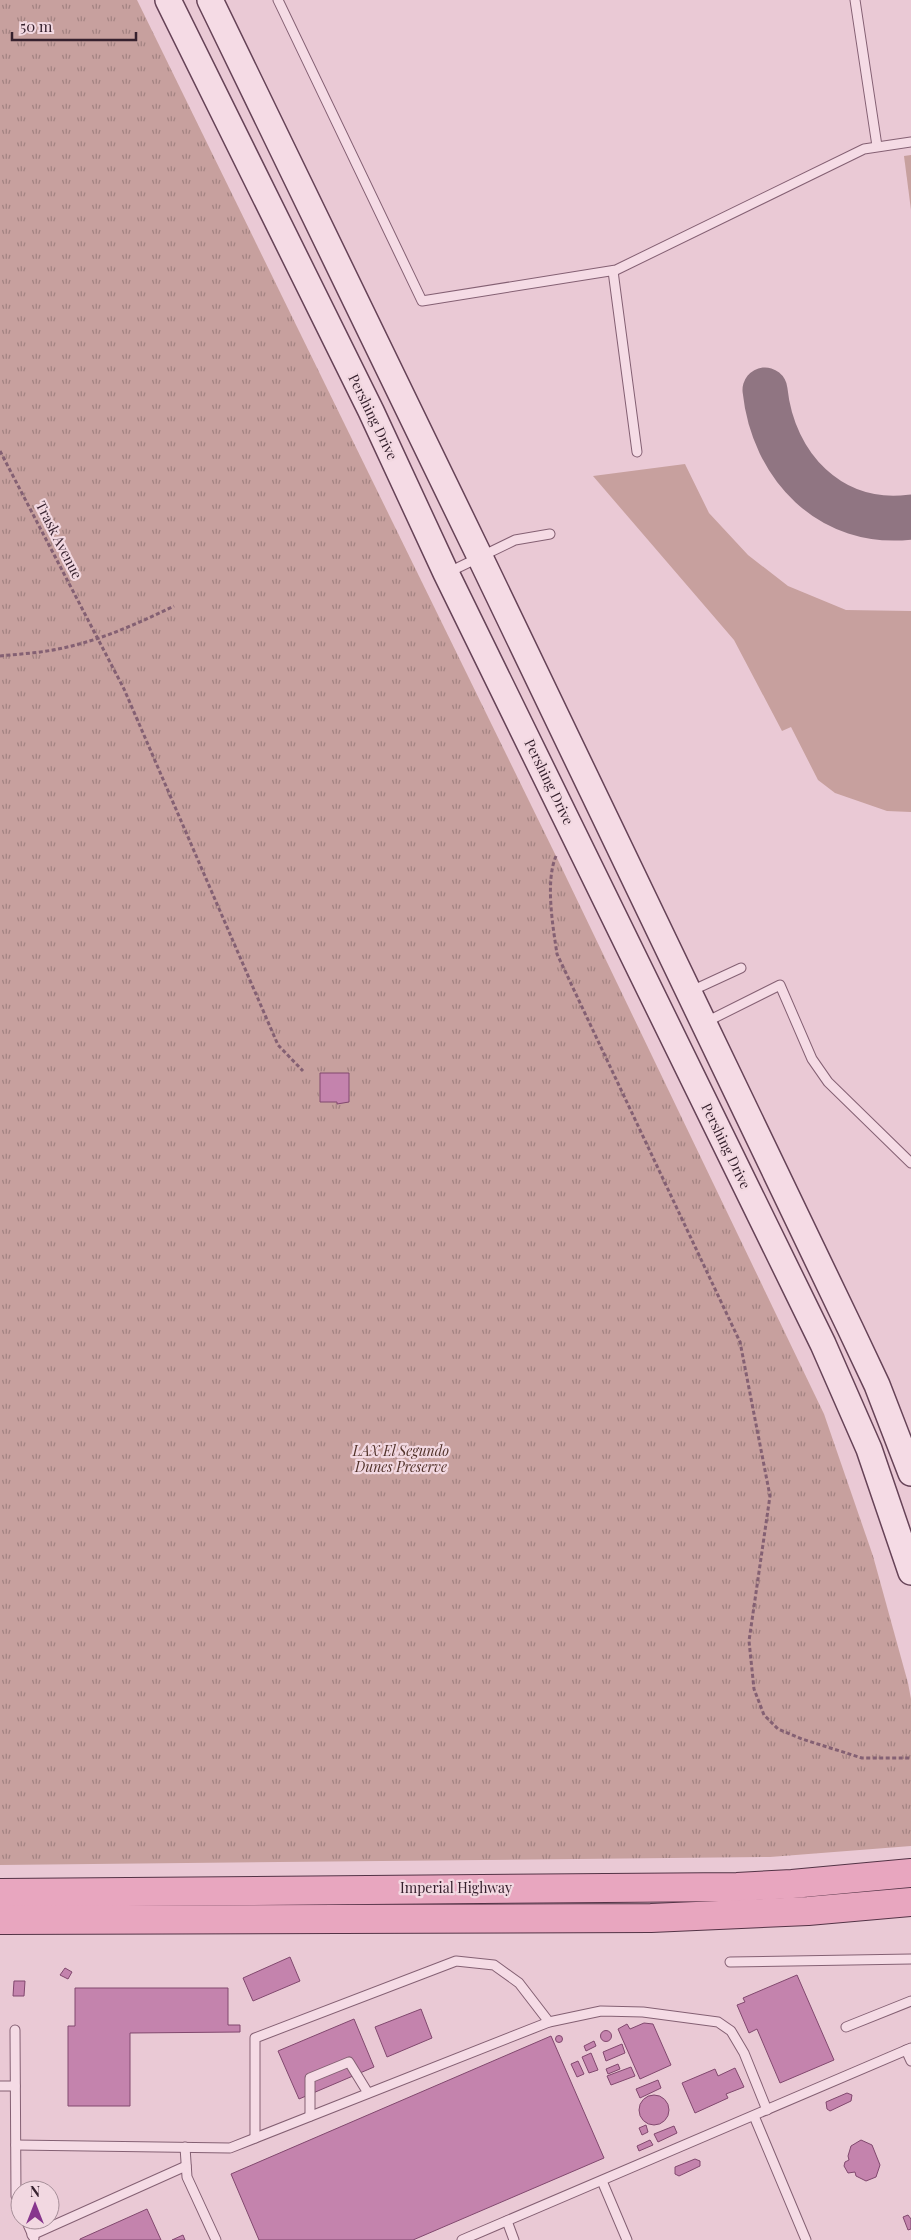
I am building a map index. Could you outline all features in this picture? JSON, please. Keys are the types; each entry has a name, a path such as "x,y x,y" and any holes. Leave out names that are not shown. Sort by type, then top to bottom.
{"main road":[{"name":"Pershing Drive","path":"168,0 371,411 446,573 823,1344 870,1449 911,1572"},
{"path":"210,0 480,557 866,1362 911,1473"},
{"name":"Imperial Highway","path":"0,1892 737,1886 792,1884 911,1873"},
{"path":"0,1920 670,1918 808,1911 911,1902"}],"lane":[{"path":"278,0 422,301 613,271 625,267 842,159 876,146 911,142"},
{"path":"856,0 876,146"},
{"path":"613,271 637,452"},
{"path":"446,573 515,540 550,534"},
{"path":"689,992 742,968"},
{"path":"704,1023 780,985 812,1059 828,1082 911,1163"},
{"path":"730,1962 911,1959"},
{"path":"255,2138 255,2038 456,1961 494,1965 519,1983 549,2022"},
{"path":"846,2027 911,2001"},
{"path":"16,2145 230,2148 549,2022 601,2011 643,2012 718,2022 731,2031 744,2054 767,2110"},
{"path":"15,2030 16,2180"},
{"path":"462,2240 909,2049 911,2062"},
{"path":"310,2116 310,2078 349,2062 368,2094"},
{"path":"0,2086 15,2086"},
{"path":"754,2116 806,2240"},
{"path":"185,2146 187,2177 216,2240"},
{"path":"34,2237 186,2166"},
{"path":"602,2181 627,2240"},
{"path":"506,2221 514,2240"}],"path":[{"name":"Trask Avenue","path":"0,450 124,689 278,1045 302,1071"},
{"path":"0,656 57,650 97,639 128,628 174,606"},
{"path":"556,856 552,879 552,922 557,954 740,1342 770,1496 749,1641 754,1689 764,1716 778,1729 794,1736 862,1758 911,1758"}],"green space":[{"name":"LAX El Segundo Dunes Preserve","path":"0,0 137,0 556,856 824,1414 873,1556 908,1683 911,1699 911,1846 770,1857 0,1865"},
{"path":"911,155 911,210 904,156"},
{"path":"685,464 709,513 748,555 788,586 846,610 911,611 911,812 887,811 835,793 818,780 791,727 782,731 734,640 593,476"}],"building":[{"path":"320,1073 349,1073 349,1102 337,1104 337,1102 320,1102"},
{"path":"290,1957 300,1981 253,2001 243,1978"},
{"path":"65,1968 72,1972 68,1979 60,1975"},
{"path":"797,1975 834,2060 780,2083 757,2029 749,2033 737,2005 745,2002 743,1998"},
{"path":"14,1981 25,1981 24,1996 13,1996"},
{"path":"75,1988 228,1988 228,2025 240,2025 240,2032 130,2033 130,2106 68,2106 68,2026 75,2026"},
{"path":"421,2009 432,2038 387,2057 375,2027"},
{"path":"354,2019 374,2067 299,2099 278,2051"},
{"path":"644,2023 653,2024 671,2065 640,2079 618,2029 627,2024 630,2029"},
{"path":"606,2030 612,2036 606,2042 600,2036"},
{"path":"551,2036 604,2158 413,2240 259,2240 231,2174"},
{"path":"559,2036 562,2039 559,2042 556,2039"},
{"path":"594,2041 596,2046 586,2051 584,2046"},
{"path":"622,2044 625,2053 606,2061 603,2052"},
{"path":"591,2053 598,2070 589,2073 582,2057"},
{"path":"578,2061 584,2074 577,2077 571,2064"},
{"path":"618,2064 620,2069 608,2074 606,2069"},
{"path":"631,2067 635,2076 611,2085 607,2076"},
{"path":"735,2068 744,2087 726,2094 728,2098 695,2113 682,2083 715,2069 718,2076"},
{"path":"658,2080 661,2088 640,2098 636,2089"},
{"path":"847,2093 852,2095 851,2101 830,2111 827,2109 826,2102"},
{"path":"654,2095 660,2096 668,2104 668,2116 660,2124 654,2125 648,2124 640,2116 639,2110 640,2104 648,2096"},
{"path":"646,2125 648,2132 642,2135 639,2128"},
{"path":"674,2126 677,2133 658,2142 654,2134"},
{"path":"650,2140 653,2145 639,2151 637,2146"},
{"path":"861,2140 872,2145 880,2165 876,2177 866,2181 856,2176 855,2172 848,2173 844,2166 845,2162 849,2160 848,2156 851,2146"},
{"path":"695,2159 700,2161 700,2166 679,2176 675,2174 675,2167"},
{"path":"147,2209 161,2240 80,2240 80,2239"},
{"path":"908,2215 911,2219 911,2229 908,2230 903,2217"},
{"path":"183,2235 185,2240 172,2240"}],"taxiway":[{"path":"765,390 770,418 780,443 793,466 811,486 831,501 855,512 882,518 911,517"}]}
